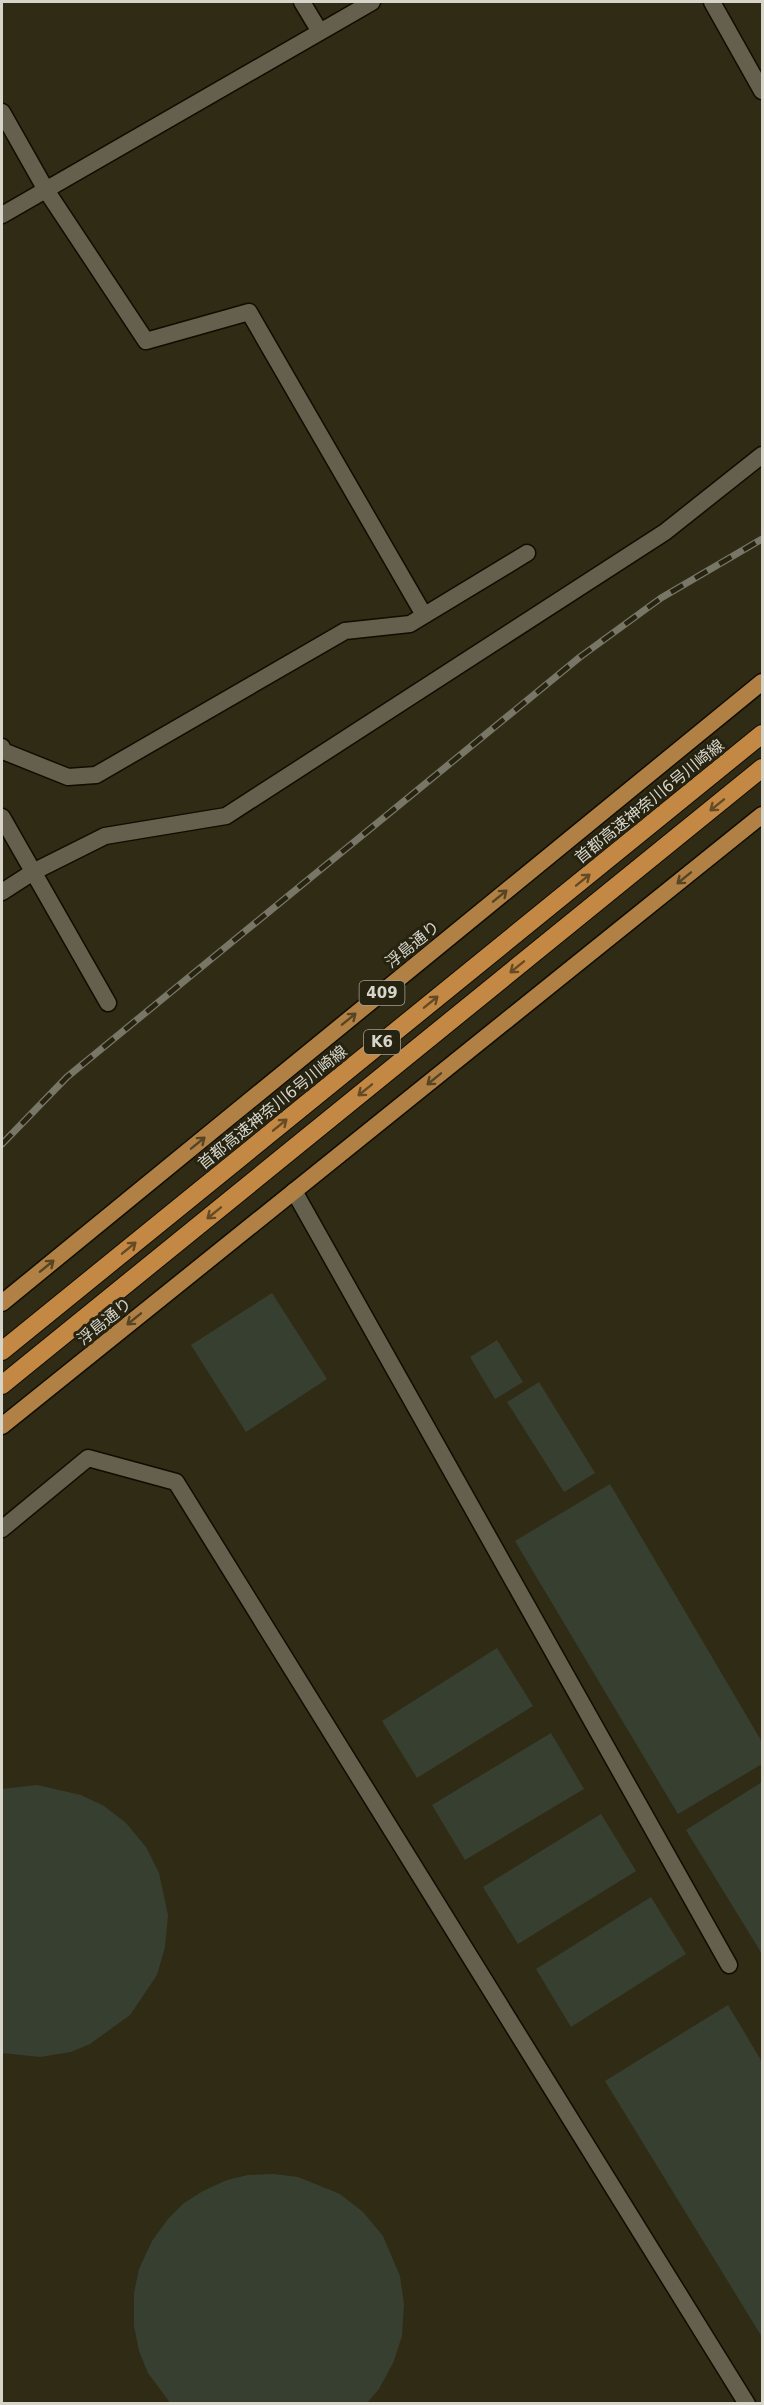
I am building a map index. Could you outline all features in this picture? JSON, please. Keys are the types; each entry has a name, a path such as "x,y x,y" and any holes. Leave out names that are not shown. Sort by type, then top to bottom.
{"highway":[{"name":"浮島通り","path":"2,1303 762,682"},
{"name":"首都高速神奈川6号川崎線","path":"2,1351 762,734"},
{"name":"K6","path":"2,1385 762,768"},
{"name":"浮島通り","path":"2,1426 762,815"}],"lane":[{"path":"302,2 320,32"},
{"path":"2,215 372,2"},
{"path":"712,2 762,91"},
{"path":"2,112 46,190 146,341 249,312 424,615"},
{"path":"2,892 33,872 105,836 226,816 665,532 762,455"},
{"path":"2,747 3,751 68,777 96,775 345,631 410,624 527,554"},
{"path":"2,817 108,1003"},
{"path":"294,1191 729,1965"},
{"path":"2,1529 88,1458 176,1482 747,2403"}],"shaded area":[{"path":"2,2 762,2 762,2403 2,2403"}],"building":[{"path":"272,1293 327,1379 246,1432 191,1345"},
{"path":"497,1340 523,1382 495,1399 470,1357"},
{"path":"539,1382 595,1473 564,1492 507,1402"},
{"path":"610,1484 762,1742 762,1764 678,1814 515,1541"},
{"path":"497,1648 533,1706 417,1778 382,1721"},
{"path":"551,1733 584,1789 465,1860 432,1805"},
{"path":"762,1782 762,1954 686,1830"},
{"path":"37,1785 81,1795 104,1806 126,1823 146,1847 159,1873 168,1915 165,1947 157,1975 130,2015 90,2044 71,2052 40,2057 2,2053 2,1789"},
{"path":"601,1814 636,1871 518,1944 483,1887"},
{"path":"651,1897 686,1954 571,2027 536,1969"},
{"path":"728,2005 762,2062 762,2337 605,2081"},
{"path":"273,2174 298,2177 340,2194 363,2212 383,2236 400,2276 404,2304 402,2336 393,2363 379,2389 366,2404 171,2404 148,2373 139,2351 134,2326 134,2293 139,2269 152,2241 168,2219 184,2203 227,2180 248,2175"}],"railway":[{"path":"2,1144 67,1077 580,657 661,598 762,539"}]}
